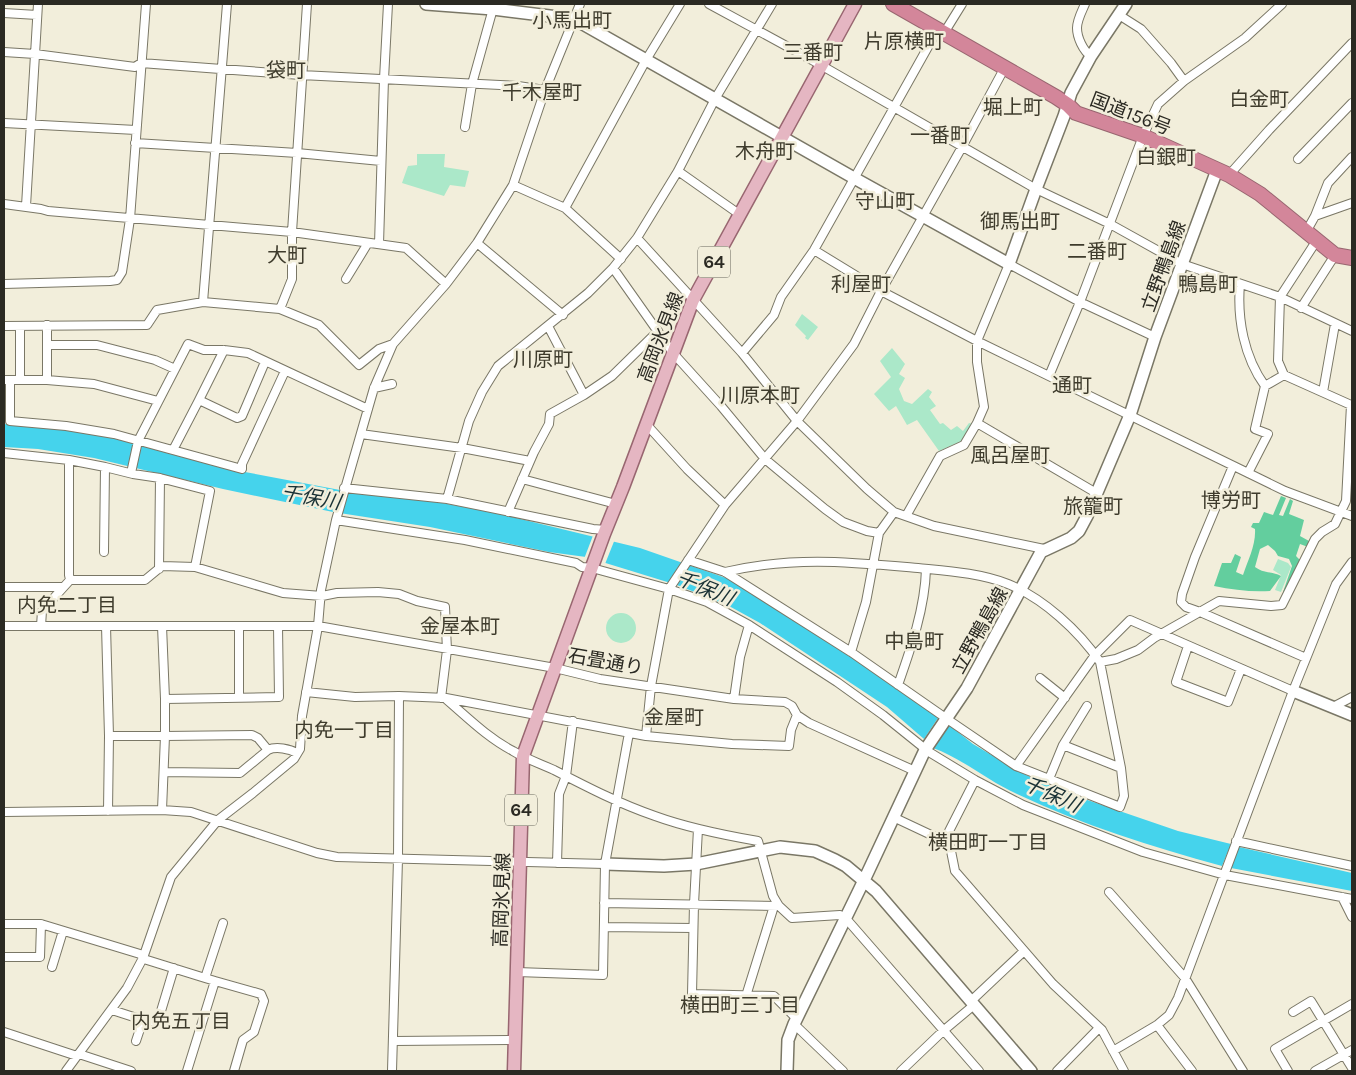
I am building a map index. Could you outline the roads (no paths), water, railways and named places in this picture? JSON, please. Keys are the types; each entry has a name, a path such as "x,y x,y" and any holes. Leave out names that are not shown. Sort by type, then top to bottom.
{"highway":[{"name":"国道156号","path":"893,4 1005,67 1068,105 1076,113 1142,136 1223,172 1260,194 1335,255 1352,258"}],"main road":[{"name":"高岡氷見線","path":"605,532 693,300 854,4"},
{"name":"64","path":"594,565 605,532"},
{"name":"高岡氷見線","path":"514,1071 523,756 554,668 594,565"}],"street":[{"path":"26,206 38,4"},
{"path":"4,284 117,280 122,272 130,219 146,4"},
{"path":"203,302 227,4"},
{"path":"280,309 292,279 292,232 307,4"},
{"path":"379,244 388,4"},
{"path":"426,4 494,6 574,18 1009,264 1080,302 1155,338"},
{"path":"66,1071 128,988 143,958 171,878 218,820 253,794 294,759 300,749 306,692 336,518 374,388 393,344 446,284 477,243 513,185 544,90 580,4"},
{"path":"565,208 646,60 680,4"},
{"path":"709,4 820,65 1036,189 1110,224 1182,264 1280,297 1352,331"},
{"path":"447,499 469,421 482,392 498,366 588,293 613,268 637,238 678,170 715,99 772,4"},
{"path":"742,353 774,315 781,297 814,250 894,108 941,31 962,4"},
{"path":"1085,4 1077,28 1083,46 1087,54 1091,56"},
{"path":"906,516 940,456 964,444 984,407 977,362 977,341 1009,264 1071,93 1091,56 1126,4"},
{"path":"1049,376 1080,302 1142,136 1158,104 1184,81 1245,38 1282,4"},
{"path":"465,127 472,84 494,6"},
{"path":"4,13 37,15"},
{"path":"1119,14 1141,29 1184,81"},
{"path":"1223,172 1269,130 1352,43"},
{"path":"4,52 35,54 135,67 141,63 302,75 518,86 544,90"},
{"path":"646,736 651,686 670,588 725,505 797,421 854,344 881,291 1005,67"},
{"path":"1298,159 1352,103"},
{"path":"4,123 136,130"},
{"path":"135,143 297,153 381,161"},
{"path":"1098,658 1128,655 1219,601 1272,606 1282,605 1315,539 1335,524 1342,512 1346,501 1351,405 1284,375 1278,361 1280,297 1312,236 1314,216 1328,184 1352,156"},
{"path":"678,170 739,214"},
{"name":"立野鴨島線","path":"786,1071 788,1040 795,1021 864,881 926,748 967,688 1041,552 1071,538 1079,530 1098,494 1130,414 1182,264 1223,172"},
{"path":"513,185 565,208 621,259"},
{"path":"1314,216 1352,202"},
{"path":"4,204 48,211 130,219 292,232 406,248 446,284"},
{"path":"637,238 742,353 797,421 867,489 894,512 934,526 1044,549"},
{"path":"346,279 368,242"},
{"path":"477,243 562,314"},
{"path":"814,250 881,291 977,341 1130,414 1233,466 1293,494 1352,516"},
{"path":"1301,308 1335,255"},
{"path":"613,268 673,353 721,406 765,459 817,503 843,522 867,531 879,533"},
{"path":"1240,284 1239,307 1244,337 1256,373 1266,386"},
{"path":"4,326 147,325 157,310 203,302 280,309 319,325 359,365 379,349 393,344"},
{"path":"1323,392 1335,324"},
{"path":"46,325 47,380"},
{"path":"20,326 20,380"},
{"path":"548,326 584,395"},
{"path":"508,512 542,435 549,424 550,414 584,395 612,376 658,331"},
{"path":"131,471 137,442 188,344 204,350 248,353 368,409"},
{"path":"47,345 98,345 155,360 175,369"},
{"path":"172,450 224,350"},
{"path":"199,400 237,418 242,416 266,362"},
{"path":"158,401 94,384 47,380 7,380 7,421 66,426 114,434 137,442 242,469 242,464 286,371"},
{"path":"1248,473 1268,434 1255,429 1266,386 1284,375"},
{"path":"374,388 392,384"},
{"path":"977,423 1098,494"},
{"path":"647,425 686,469 725,505"},
{"path":"361,434 462,448 530,461"},
{"path":"4,453 69,460 131,471 210,491 194,567"},
{"path":"69,460 70,580"},
{"path":"1233,466 1182,594 1181,602 1186,608 1200,612 1306,658"},
{"path":"104,552 105,467"},
{"path":"159,568 160,478"},
{"path":"522,479 616,504"},
{"path":"344,488 447,499 605,532"},
{"path":"851,652 866,602 879,533 894,512"},
{"path":"336,518 466,540 576,563 582,567 594,565 670,588 707,602 749,625 837,682 926,748 975,780 1023,805 1143,852 1225,873 1352,899"},
{"path":"687,561 725,572 851,652 898,684 945,720 1016,766 1120,807 1124,796 1121,768 1098,658 1065,622 1048,607 1020,590 983,576 830,561 793,561 725,572"},
{"path":"1113,1051 1157,1025 1169,1015 1185,978 1306,658 1336,584 1352,562"},
{"path":"41,626 42,611 70,580 145,580 162,566 194,567 283,593 322,596 338,593 378,592 399,594 417,601 445,607 447,650 443,698"},
{"path":"898,684 908,656 926,590 926,569"},
{"path":"4,587 63,587"},
{"path":"1016,766 1065,698 1130,620 1352,715"},
{"path":"734,699 740,657 749,625"},
{"name":"石畳通り","path":"4,626 318,626 554,668 600,679 734,699 784,702 792,706 797,715 809,724 914,771"},
{"path":"106,626 109,736 108,811"},
{"path":"162,626 165,698 162,810"},
{"path":"239,626 239,697"},
{"path":"165,698 279,697 278,626"},
{"path":"1188,646 1176,682 1228,702 1241,669"},
{"path":"1040,678 1065,698"},
{"path":"306,692 355,697 443,698 538,714 646,736 732,744 789,746 791,730 797,715"},
{"path":"392,1071 398,859 399,696"},
{"path":"1333,707 1352,697"},
{"path":"443,698 481,730 513,752 616,801 656,817 698,829 758,841 777,906 792,918 840,915 845,918 979,1071"},
{"path":"1049,779 1062,744 1088,706"},
{"path":"557,863 559,794 566,776 573,721"},
{"path":"517,972 603,975 605,864 629,733"},
{"path":"109,736 252,735 258,738 268,750"},
{"path":"1062,744 1121,768"},
{"path":"164,772 240,773 272,748 297,753"},
{"path":"944,841 975,780"},
{"path":"4,812 162,810 191,812 317,853 337,857 664,866 696,864 780,847 815,851 846,866 876,891 1031,1071"},
{"path":"893,818 944,841 950,846 955,871 1053,984 1099,1028 1124,1071"},
{"path":"698,829 692,994 774,996 843,1071"},
{"path":"1236,842 1351,866 1352,857"},
{"path":"1109,892 1185,978 1242,1071"},
{"path":"1342,897 1352,917"},
{"path":"604,902 777,906"},
{"path":"746,996 777,906"},
{"path":"206,978 223,923"},
{"path":"4,924 41,924 140,954 143,958 174,968 261,994 264,1001 254,1032 243,1040 234,1071"},
{"path":"4,957 40,958 41,924"},
{"path":"604,927 693,928"},
{"path":"52,967 63,930"},
{"path":"901,1071 1024,951"},
{"path":"112,1010 143,1020 158,1021 174,968"},
{"path":"187,1071 215,981"},
{"path":"1293,1012 1311,1001 1352,1068"},
{"path":"1288,1071 1275,1049 1352,1004"},
{"path":"136,1041 143,1020"},
{"path":"1157,1025 1192,1071"},
{"path":"1057,1071 1099,1028"},
{"path":"4,1032 120,1070 131,1071"},
{"path":"393,1041 515,1040"},
{"path":"1315,1071 1352,1050"}],"water":[{"name":"千保川","path":"4,424 51,427 83,432 130,442 245,472 340,490 426,500 496,513 640,548 726,578 768,600 909,695 938,718 924,739 887,707 760,623 729,606 677,585 586,557 549,552 430,527 333,512 223,489 94,458 38,449 4,447"},
{"name":"千保川","path":"949,725 973,744 1005,763 1026,775 1067,793 1178,831 1231,844 1222,866 1144,843 1092,825 1006,789 955,758 933,748"},
{"path":"1239,847 1352,873 1352,891 1231,868"}],"district":[{"name":"小馬出町","path":"572,20"},
{"name":"片原横町","path":"904,41"},
{"name":"三番町","path":"813,52"},
{"name":"袋町","path":"286,70"},
{"name":"千木屋町","path":"542,92"},
{"name":"白金町","path":"1259,99"},
{"name":"堀上町","path":"1013,107"},
{"name":"一番町","path":"940,135"},
{"name":"木舟町","path":"765,151"},
{"name":"白銀町","path":"1166,157"},
{"name":"守山町","path":"885,201"},
{"name":"御馬出町","path":"1020,221"},
{"name":"二番町","path":"1097,251"},
{"name":"大町","path":"287,255"},
{"name":"利屋町","path":"861,284"},
{"name":"鴨島町","path":"1208,284"},
{"name":"川原町","path":"543,359"},
{"name":"通町","path":"1072,385"},
{"name":"川原本町","path":"760,395"},
{"name":"風呂屋町","path":"1010,455"},
{"name":"博労町","path":"1231,500"},
{"name":"旅籠町","path":"1093,506"},
{"name":"内免二丁目","path":"67,605"},
{"name":"金屋本町","path":"460,626"},
{"name":"中島町","path":"914,641"},
{"name":"金屋町","path":"674,717"},
{"name":"内免一丁目","path":"344,730"},
{"name":"横田町一丁目","path":"988,842"},
{"name":"横田町三丁目","path":"740,1005"},
{"name":"内免五丁目","path":"181,1021"}]}
